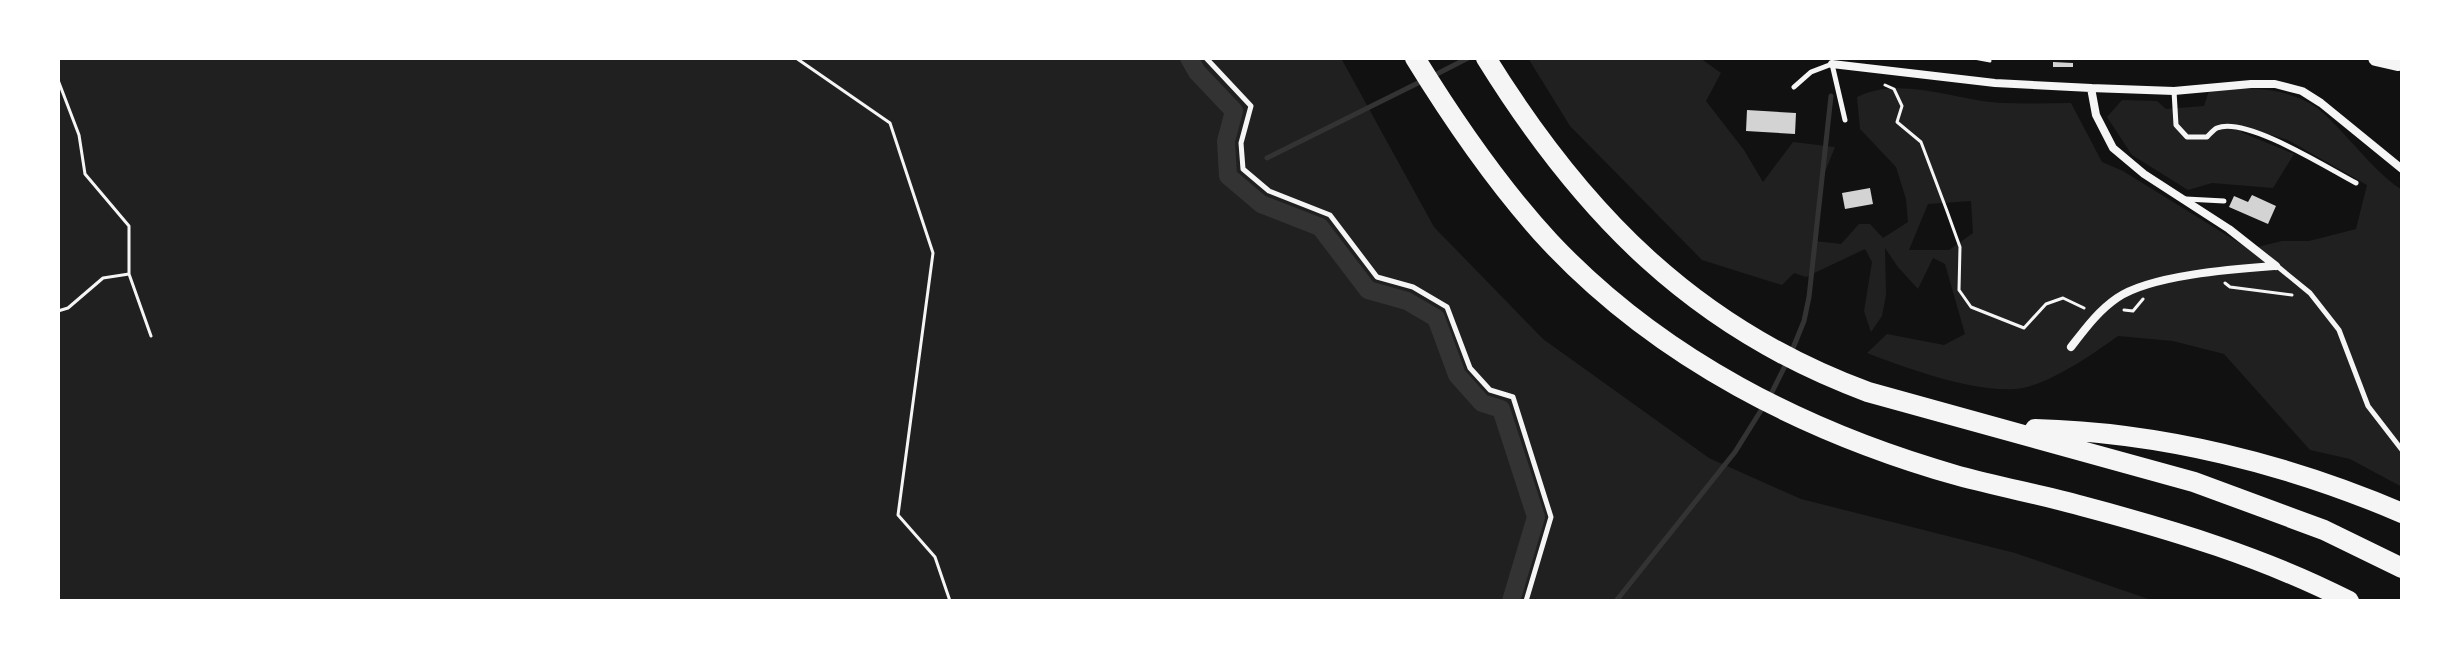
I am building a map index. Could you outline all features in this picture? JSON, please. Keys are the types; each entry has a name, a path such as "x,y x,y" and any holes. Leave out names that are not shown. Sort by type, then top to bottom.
{"highway":[{"path":"1415,58 1480,159 1552,244 1604,292 1645,324 1687,356 1738,388 1840,437 1885,454 1961,477 2084,506 2208,544 2272,566 2349,601"},
{"path":"1486,58 1541,140 1583,195 1636,249 1704,307 1785,358 1868,392 2194,482 2256,503 2346,539 2402,568"},
{"path":"2003,428 2163,442 2287,471 2349,490 2402,513"}],"main road":[{"path":"2376,58 2398,62"}],"street":[{"path":"1832,64 1995,83 2091,88 2174,91 2275,84 2302,91 2402,169"},
{"path":"2091,88 2096,115 2113,148 2144,174 2229,229 2276,266"},
{"path":"2071,347 2103,309 2119,296 2141,286 2195,275 2276,266"}],"lane":[{"path":"1206,58 1251,106 1241,143 1243,169 1269,191 1330,215 1377,277 1413,287 1447,307 1470,368 1490,390 1513,397 1551,517 1526,601"},
{"path":"1794,87 1811,72 1832,64 1845,120"},
{"path":"2174,91 2176,125 2187,137 2207,137 2217,128 2235,127 2262,133 2356,183"},
{"path":"2182,198 2224,201"},
{"path":"2276,266 2310,293 2339,330 2368,406 2402,450"}],"path":[{"path":"796,58 890,123 933,253 898,515 935,557 950,601"},
{"path":"1974,58 1991,59 1989,69"},
{"path":"1873,68 1882,83 1894,89 1902,106 1897,122 1921,142 1960,247 1959,290 1971,307 2024,328 2046,304 2063,298 2082,308 2133,311 2150,292"},
{"path":"58,80 79,135 85,174 129,226 129,274 151,336"},
{"path":"58,311 68,308 103,278 129,274"},
{"path":"2221,280 2230,287 2295,295"}],"shaded area":[{"path":"58,58 1341,58 1434,227 1543,339 1709,458 1801,499 2015,553 2154,601 58,601"},
{"path":"1528,58 1700,58 1721,73 1706,101 1744,150 1763,182 1793,142 1835,147 1819,187 1815,241 1841,244 1859,224 1870,224 1883,238 1908,222 1906,199 1896,167 1860,129 1857,97 1891,88 2003,103 2071,103 2102,162 2123,171 2249,249 2282,241 2309,241 2356,229 2367,185 2288,140 2234,124 2243,133 2294,154 2273,188 2212,183 2188,190 2132,155 2107,117 2122,100 2157,101 2166,109 2204,106 2209,91 2223,89 2268,90 2297,97 2322,112 2380,172 2402,190 2402,487 2350,459 2310,450 2224,354 2173,341 2118,336 2050,378 2027,387 2010,389 1947,380 1867,353 1887,334 1944,345 1965,334 1945,264 1933,258 1918,289 1885,248 1886,295 1882,316 1871,332 1864,311 1872,262 1865,249 1806,277 1794,273 1782,285 1702,260 1570,126","holes":["1971,201 1973,233 1949,250 1909,250 1928,204"]}],"building":[{"path":"2053,62 2073,63 2073,67 2053,67"},
{"path":"1747,110 1796,113 1795,134 1746,131"},
{"path":"1870,188 1873,204 1845,209 1842,193"},
{"path":"2252,195 2276,206 2268,224 2229,207 2234,196 2248,202"}],"waterway":[{"path":"1189,58 1197,72 1234,111 1226,141 1228,176 1261,204 1320,227 1368,290 1407,301 1436,318 1457,375 1482,403 1501,409 1536,517 1511,601"},
{"path":"1433,76 1468,58"},
{"path":"1267,158 1424,80"},
{"path":"1791,353 1804,321 1809,297 1831,96"},
{"path":"1770,396 1787,362"},
{"path":"1616,601 1735,452 1765,404"}]}
